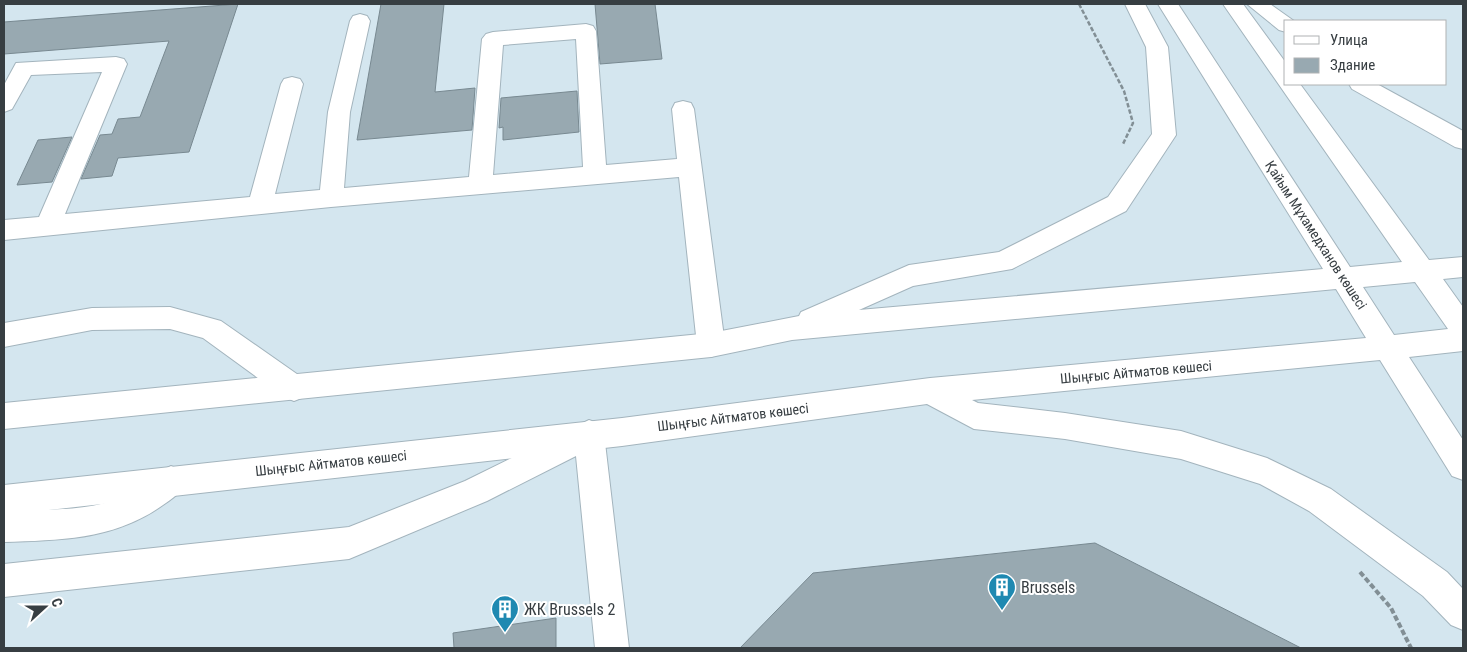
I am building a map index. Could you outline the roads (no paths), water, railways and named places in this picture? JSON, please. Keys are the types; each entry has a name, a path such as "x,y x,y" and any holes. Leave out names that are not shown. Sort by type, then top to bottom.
{"main road":[{"path":"792,328 909,276 1003,262 1117,204 1164,135 1158,47 1135,4"},
{"name":"Қайым Мұхамедханов көшесі","path":"1168,4 1463,466"},
{"path":"1233,4 1284,75"},
{"path":"1257,4 1284,24"},
{"path":"331,198 339,112 360,21"},
{"path":"480,186 493,39 586,31 595,175"},
{"path":"4,104 24,68 116,64 48,226"},
{"path":"260,206 292,84"},
{"path":"1291,85 1463,328"},
{"path":"1362,85 1463,141"},
{"path":"683,109 711,345"},
{"path":"4,230 331,198 690,167"},
{"path":"5,416 711,345 792,328 1463,267"},
{"path":"4,335 92,319 170,318 211,329 294,388"},
{"name":"Шыңғыс Айтматов көшесі","path":"4,500 589,434 930,391 1463,339"},
{"path":"930,391 974,416 1066,426 1181,445 1266,472 1320,500 1435,584 1463,613"},
{"path":"4,581 349,543 476,491 589,434 612,648"},
{"path":"4,528 94,521 131,509 171,481"}],"place":[{"name":"Brussels","path":"1002,611"},
{"name":"ЖК Brussels 2","path":"505,633"}]}
